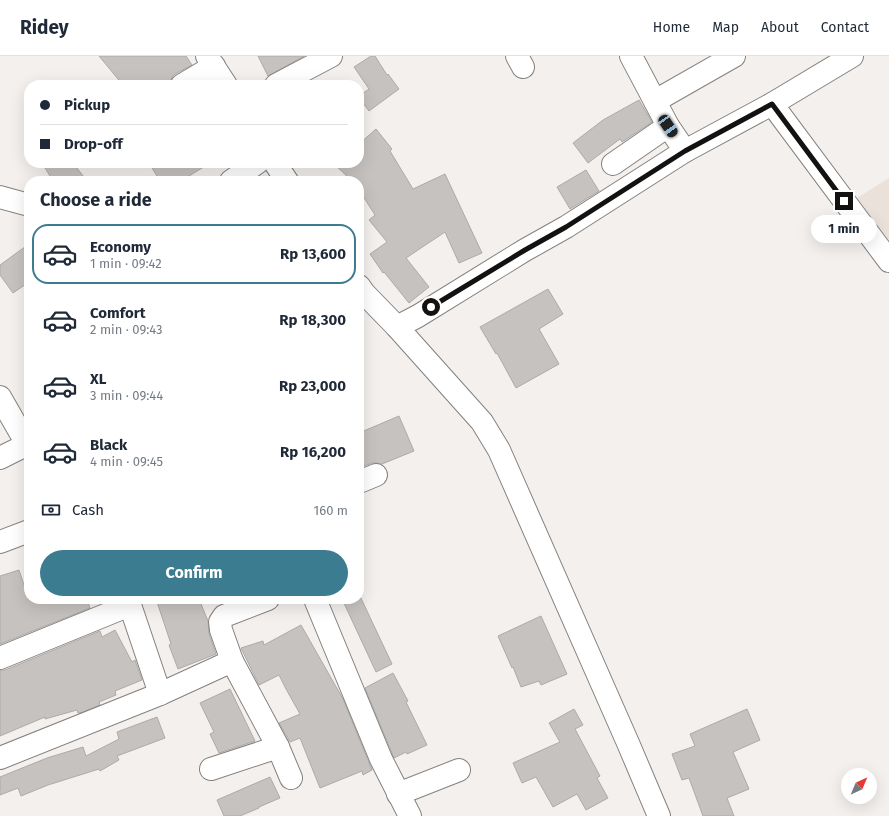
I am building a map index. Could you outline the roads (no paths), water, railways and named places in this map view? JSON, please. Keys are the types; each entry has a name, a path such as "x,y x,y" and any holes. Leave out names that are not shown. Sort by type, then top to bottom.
{"street":[{"path":"285,80 331,56"},
{"path":"631,56 668,126 685,151"},
{"path":"654,101 734,56"},
{"path":"397,327 418,316 525,250 566,227 685,151 772,104 850,56"},
{"path":"188,80 211,61 223,80"},
{"path":"772,104 889,261"},
{"path":"613,164 668,126"},
{"path":"238,176 250,168"},
{"path":"0,197 24,204"},
{"path":"364,293 397,327 482,422 499,450 659,816"},
{"path":"0,397 24,439 24,444 18,449 0,458"},
{"path":"0,542 24,533"},
{"path":"0,658 124,604"},
{"path":"130,604 160,694"},
{"path":"242,604 221,608 221,630 232,661 278,747 291,778"},
{"path":"317,604 381,759 410,816"},
{"path":"0,758 160,694 232,661"},
{"path":"211,770 278,747"},
{"path":"398,794 459,770"}]}
